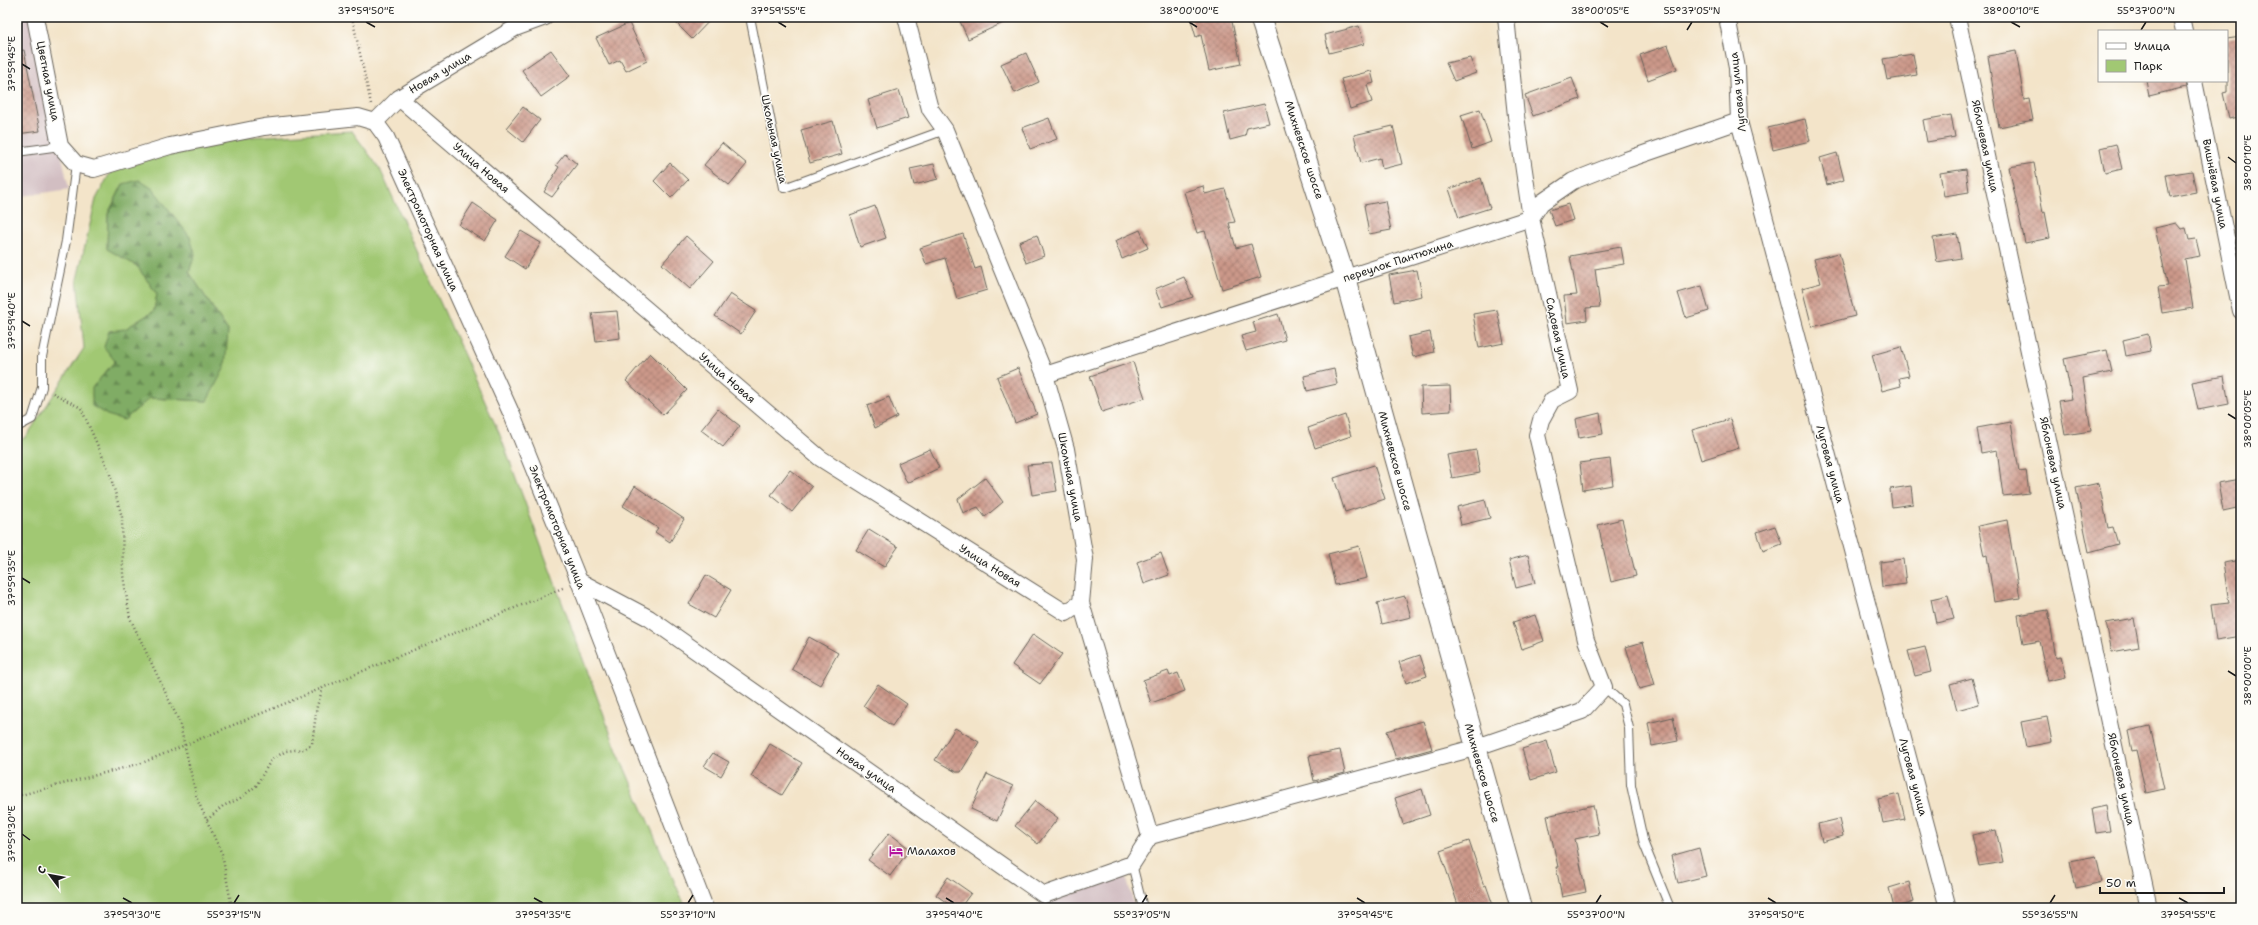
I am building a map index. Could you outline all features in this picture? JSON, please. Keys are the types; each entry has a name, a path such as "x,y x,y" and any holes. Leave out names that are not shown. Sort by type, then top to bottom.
{"street":[{"name":"Цветная улица","path":"35,17 60,146"},
{"name":"Новая улица","path":"375,122 399,98 515,28 545,17"},
{"name":"Школьная улица","path":"906,17 930,110 944,130 1044,375 1066,449 1085,559 1081,603 1150,836"},
{"name":"Михневское шоссе","path":"1260,17 1345,278 1474,748 1521,908"},
{"name":"Садовая улица","path":"1506,17 1516,116 1531,218 1570,391 1552,400 1536,435 1586,640 1604,687"},
{"name":"Луговая улица","path":"1726,17 1737,68 1738,121 1948,908"},
{"name":"Яблоневая улица","path":"1957,17 2149,908"},
{"path":"2181,17 2184,30"},
{"name":"Вишнёвая улица","path":"2194,82 2241,311"},
{"name":"Улица Новая","path":"399,98 820,458 1066,613 1081,603"},
{"path":"60,146 76,164 94,169 170,146 264,127 358,117 375,122"},
{"path":"1531,218 1541,204 1573,181 1626,160 1738,121"},
{"name":"Электромоторная улица","path":"375,122 386,137 394,154 512,415 579,581 705,908"},
{"name":"переулок Пантюхина","path":"1044,375 1531,218"},
{"name":"Новая улица","path":"579,581 649,618 1044,894 1132,864"},
{"path":"1132,864 1150,836 1474,748 1582,711 1604,687"}],"lane":[{"name":"Школьная улица","path":"750,17 784,188 944,130"},
{"path":"17,152 60,146"},
{"path":"17,426 32,419 42,387 42,357 66,241 76,164"},
{"path":"1604,687 1623,704 1629,728 1631,785 1644,844 1670,908"},
{"path":"1132,864 1143,908"}],"path":[{"path":"352,17 375,122"},
{"path":"42,387 81,408 109,471 122,518 123,575 130,618 179,721 183,746 197,799 222,854 232,908"},
{"path":"17,796 142,763 579,581"},
{"path":"207,820 223,806 239,799 256,786 271,760 286,751 304,749 312,744 318,706 323,688"}],"shaded area":[{"path":"17,17 32,17 69,189 17,197"},
{"path":"1126,876 1135,908 1026,908"}],"green space":[{"path":"352,131 380,169 500,435 617,751 686,908 17,908 17,442 26,437 84,348 77,279 96,199 111,171 215,139","holes":["123,184 195,254 189,272 228,331 207,401 150,398 124,420 92,388 115,361 125,329 154,311 157,294 137,266 107,248 108,214"]},
{"path":"139,180 153,189 190,237 195,254 189,272 228,331 225,367 207,401 150,398 124,420 107,415 92,406 92,388 115,361 104,347 109,331 125,329 154,311 157,294 137,266 107,249 108,214 123,184"}],"building":[{"path":"670,17 713,17 692,39"},
{"path":"958,17 1016,17 968,39"},
{"path":"1190,17 1231,17 1241,64 1209,71 1201,35 1196,37"},
{"path":"629,23 647,61 626,71 620,60 609,65 596,38"},
{"path":"1359,26 1364,44 1329,53 1325,35"},
{"path":"2241,37 2241,116 2229,119 2223,93 2227,92 2228,82 2228,39"},
{"path":"1668,45 1677,69 1648,80 1640,55"},
{"path":"24,50 40,131 17,134 17,51"},
{"path":"551,50 570,76 541,97 522,70"},
{"path":"2016,51 2024,100 2029,99 2033,120 1999,127 1988,56"},
{"path":"1026,53 1039,82 1015,93 1001,64"},
{"path":"1913,54 1917,75 1887,80 1883,59"},
{"path":"1470,58 1476,73 1454,81 1446,63"},
{"path":"1371,71 1374,83 1367,85 1372,102 1350,109 1341,79"},
{"path":"1572,78 1580,99 1533,116 1525,95"},
{"path":"2146,82 2185,82 2186,87 2149,96"},
{"path":"899,90 908,118 877,128 868,100"},
{"path":"1264,104 1269,123 1247,128 1245,136 1230,140 1224,113"},
{"path":"523,107 540,120 523,142 506,128"},
{"path":"1480,109 1491,142 1472,149 1461,115"},
{"path":"1951,115 1955,137 1927,142 1923,120"},
{"path":"1049,118 1057,139 1030,149 1022,128"},
{"path":"1805,119 1810,141 1773,150 1768,128"},
{"path":"833,121 842,154 810,163 801,130"},
{"path":"1393,126 1402,164 1382,169 1380,158 1361,163 1354,135"},
{"path":"722,143 747,164 729,185 704,165"},
{"path":"2116,144 2122,169 2105,173 2100,148"},
{"path":"1837,153 1844,180 1827,185 1820,158"},
{"path":"565,154 577,164 552,197 544,192 559,167 556,165"},
{"path":"670,163 688,180 671,198 654,181"},
{"path":"2034,163 2043,213 2045,212 2050,238 2025,243 2009,167"},
{"path":"934,164 938,179 914,185 910,169"},
{"path":"1966,169 1969,192 1944,196 1940,173"},
{"path":"2192,171 2196,192 2170,197 2166,175"},
{"path":"1481,178 1490,208 1459,218 1449,189"},
{"path":"1203,186 1205,194 1225,189 1235,222 1229,223 1236,248 1251,244 1261,277 1222,289 1205,231 1197,233 1184,192"},
{"path":"1385,201 1391,230 1369,234 1364,205"},
{"path":"473,203 498,220 485,241 459,225"},
{"path":"1568,204 1573,220 1555,226 1549,210"},
{"path":"875,206 886,238 860,247 850,215"},
{"path":"2176,223 2181,229 2186,228 2189,240 2196,239 2200,256 2185,259 2193,308 2162,313 2158,287 2168,286 2155,228"},
{"path":"1140,230 1148,248 1122,259 1115,241"},
{"path":"521,231 541,243 525,269 505,256"},
{"path":"963,234 975,269 981,267 987,290 957,299 945,258 926,264 920,248"},
{"path":"1957,234 1961,258 1937,262 1933,238"},
{"path":"1037,235 1044,256 1026,263 1019,242"},
{"path":"686,236 714,261 690,289 662,264"},
{"path":"1621,247 1624,264 1595,269 1600,307 1586,308 1587,320 1567,323 1564,296 1577,295 1570,256"},
{"path":"1839,253 1855,316 1812,327 1802,288 1821,283 1814,259"},
{"path":"1417,270 1422,296 1394,302 1389,275"},
{"path":"1184,277 1193,297 1162,307 1155,289"},
{"path":"1702,286 1709,311 1686,318 1678,293"},
{"path":"730,294 756,311 741,334 715,316"},
{"path":"1497,310 1504,343 1479,348 1473,314"},
{"path":"617,311 620,338 596,341 592,313"},
{"path":"1278,314 1285,340 1246,351 1241,336 1256,332 1253,322"},
{"path":"1430,332 1434,352 1413,357 1408,337"},
{"path":"2148,334 2151,351 2126,356 2123,340"},
{"path":"1901,347 1909,376 1899,378 1901,386 1882,391 1872,355"},
{"path":"2107,350 2112,372 2083,378 2091,431 2065,435 2059,401 2072,399 2064,359"},
{"path":"650,353 687,390 663,415 626,381"},
{"path":"1133,362 1145,398 1102,412 1090,376"},
{"path":"1018,368 1037,414 1015,423 997,377"},
{"path":"1334,369 1337,384 1307,391 1304,376"},
{"path":"2224,376 2229,404 2198,410 2192,382"},
{"path":"1450,386 1451,411 1422,413 1421,387"},
{"path":"889,397 897,417 875,428 867,406"},
{"path":"718,409 740,426 723,447 701,430"},
{"path":"1600,413 1603,434 1579,438 1576,419"},
{"path":"1345,415 1351,436 1315,448 1308,428"},
{"path":"1730,419 1739,448 1701,460 1692,430"},
{"path":"2011,422 2019,471 2026,470 2029,493 2003,496 1997,450 1981,453 1977,428"},
{"path":"930,449 939,468 907,483 898,463"},
{"path":"1476,450 1480,473 1452,478 1447,455"},
{"path":"1610,459 1613,485 1583,490 1580,463"},
{"path":"1052,463 1057,491 1032,495 1027,465"},
{"path":"1374,465 1385,499 1345,512 1334,478"},
{"path":"790,470 812,487 792,512 771,495"},
{"path":"985,478 1003,502 985,517 978,507 963,513 958,499"},
{"path":"2241,479 2241,507 2223,511 2218,483"},
{"path":"2099,483 2108,528 2113,527 2118,544 2089,552 2076,488"},
{"path":"635,486 684,519 670,542 655,532 658,528 623,506"},
{"path":"1911,486 1913,504 1892,507 1890,489"},
{"path":"1485,500 1490,518 1461,525 1457,507"},
{"path":"1622,519 1636,576 1611,582 1598,525"},
{"path":"2007,520 2020,598 1994,602 1987,555 1984,556 1978,526"},
{"path":"1775,526 1782,544 1763,551 1757,532"},
{"path":"869,529 898,547 884,567 856,550"},
{"path":"1359,546 1367,578 1335,585 1328,554"},
{"path":"1161,553 1169,575 1144,584 1137,562"},
{"path":"1528,555 1535,583 1516,588 1509,560"},
{"path":"1903,559 1906,584 1882,587 1880,562"},
{"path":"2241,560 2241,636 2216,640 2211,605 2229,603 2223,563"},
{"path":"706,575 731,590 714,618 689,604"},
{"path":"1948,595 1954,619 1936,623 1931,599"},
{"path":"1405,596 1411,617 1382,624 1377,603"},
{"path":"2048,610 2056,658 2061,657 2066,677 2048,681 2039,641 2023,644 2018,615"},
{"path":"1535,615 1544,641 1522,649 1513,622"},
{"path":"2134,618 2139,647 2112,652 2106,623"},
{"path":"1033,634 1062,654 1040,684 1012,665"},
{"path":"809,637 838,653 820,685 792,669"},
{"path":"1643,642 1655,685 1639,689 1626,647"},
{"path":"1925,647 1931,672 1915,676 1908,651"},
{"path":"1420,655 1427,676 1406,683 1399,662"},
{"path":"1168,671 1170,676 1178,673 1185,691 1151,703 1143,680"},
{"path":"1972,678 1979,704 1957,710 1950,684"},
{"path":"878,684 907,704 892,726 863,706"},
{"path":"1673,717 1678,741 1652,746 1648,723"},
{"path":"2047,717 2052,742 2026,747 2021,722"},
{"path":"1423,721 1432,749 1396,759 1387,731"},
{"path":"2150,726 2164,789 2146,793 2136,750 2132,751 2128,731"},
{"path":"955,728 979,742 961,772 956,772 935,760"},
{"path":"1547,741 1556,772 1531,780 1522,749"},
{"path":"770,744 802,763 782,795 751,776"},
{"path":"1340,750 1345,773 1314,781 1309,756"},
{"path":"713,753 729,762 721,776 704,766"},
{"path":"987,774 1013,786 997,821 971,809"},
{"path":"1422,789 1430,815 1403,824 1395,798"},
{"path":"1899,794 1905,819 1883,823 1878,799"},
{"path":"1035,801 1058,818 1038,844 1015,826"},
{"path":"1593,805 1599,834 1575,839 1586,892 1562,897 1556,867 1558,867 1547,816"},
{"path":"2106,806 2110,831 2096,833 2092,809"},
{"path":"1839,819 1843,836 1822,842 1818,824"},
{"path":"1996,830 2003,862 1979,866 1972,835"},
{"path":"889,833 910,849 890,876 868,860"},
{"path":"1469,841 1484,886 1486,885 1494,908 1459,908 1440,851"},
{"path":"1699,848 1706,876 1678,883 1671,856"},
{"path":"2096,856 2102,882 2076,888 2070,861"},
{"path":"948,877 971,893 960,908 954,908 936,895"},
{"path":"1909,882 1914,902 1894,908 1889,888"}],"place":[{"name":"Малахов","path":"896,851"}]}
